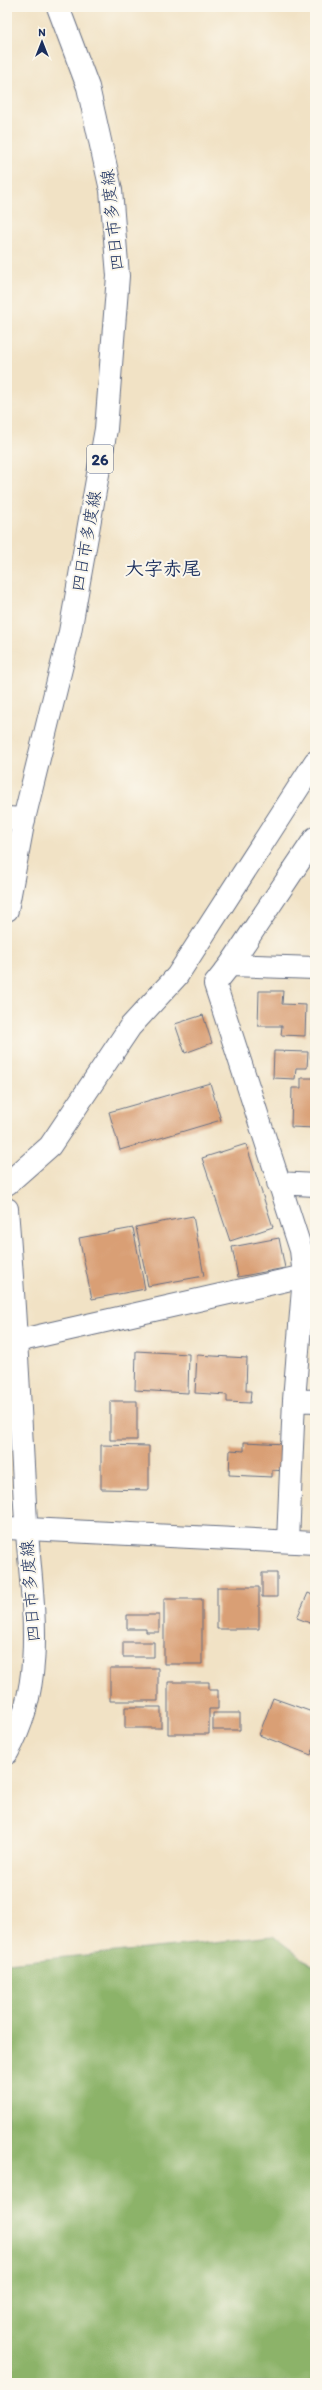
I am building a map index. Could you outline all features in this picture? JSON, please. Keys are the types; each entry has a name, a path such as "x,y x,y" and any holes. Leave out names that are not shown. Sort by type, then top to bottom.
{"street":[{"name":"四日市多度線","path":"7,910 15,818 70,632 106,430 118,276 111,190 88,87 58,7"},
{"path":"7,1184 50,1146 130,1027 177,976 315,762"},
{"path":"288,1542 294,1400 304,1276 301,1250 278,1183 215,984 230,965 315,838"},
{"path":"230,965 315,968"},
{"path":"278,1183 315,1185"},
{"name":"四日市多度線","path":"7,1209 17,1341 16,1528 34,1600 35,1648 30,1691 14,1741 7,1753"},
{"path":"17,1341 304,1276"},
{"path":"294,1400 315,1401"},
{"path":"16,1528 315,1543"}],"green space":[{"path":"273,1936 315,1968 315,2383 7,2383 7,1963"}],"building":[{"path":"259,991 283,991 282,1004 306,1005 305,1036 281,1035 282,1026 258,1026"},
{"path":"203,1015 212,1043 185,1053 175,1024"},
{"path":"313,1016 315,1016 315,1058 311,1058"},
{"path":"274,1051 308,1052 307,1068 296,1068 295,1079 273,1078"},
{"path":"301,1078 315,1078 315,1128 291,1127 292,1088 301,1088"},
{"path":"210,1083 221,1120 120,1150 109,1112"},
{"path":"246,1144 273,1227 230,1241 202,1158"},
{"path":"193,1216 204,1276 148,1286 136,1227"},
{"path":"133,1228 145,1289 92,1299 79,1238"},
{"path":"279,1238 285,1268 238,1277 232,1247"},
{"path":"136,1351 189,1354 188,1393 135,1390"},
{"path":"197,1355 247,1358 246,1391 251,1391 250,1403 227,1402 227,1395 195,1393"},
{"path":"110,1401 137,1401 137,1440 110,1440"},
{"path":"244,1442 286,1444 285,1471 272,1470 272,1477 229,1475 230,1450 244,1451"},
{"path":"101,1445 149,1446 149,1490 101,1489"},
{"path":"262,1573 277,1573 277,1597 262,1597"},
{"path":"217,1587 259,1587 259,1629 217,1629"},
{"path":"308,1593 315,1596 315,1625 297,1618"},
{"path":"164,1599 202,1599 202,1664 164,1664"},
{"path":"127,1615 159,1615 159,1632 146,1632 146,1629 127,1629"},
{"path":"123,1642 154,1642 154,1657 123,1657"},
{"path":"110,1668 158,1668 158,1701 110,1701"},
{"path":"168,1682 209,1682 209,1690 218,1690 218,1709 209,1709 209,1734 168,1734"},
{"path":"273,1698 315,1713 315,1745 311,1755 259,1735"},
{"path":"125,1707 161,1707 161,1728 125,1728"},
{"path":"213,1713 240,1713 240,1730 213,1730"}],"district":[{"name":"大字赤尾","path":"163,568"}]}
